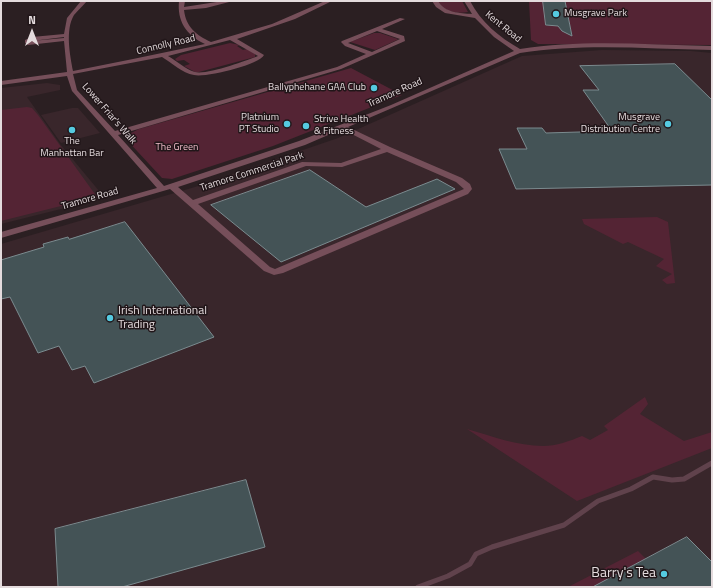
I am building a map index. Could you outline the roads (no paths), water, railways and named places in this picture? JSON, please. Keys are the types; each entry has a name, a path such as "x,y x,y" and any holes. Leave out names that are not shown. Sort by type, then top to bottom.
{"street":[{"name":"Lower Friar's Walk","path":"84,1 70,18 67,37 71,81 77,94 162,189"},
{"path":"182,1 183,20 187,28 197,37 210,44"},
{"path":"182,9 230,1"},
{"name":"Connolly Road","path":"1,83 70,74 231,39 302,14 329,1"},
{"name":"Kent Road","path":"435,1 438,6 447,11 475,16"},
{"name":"Kent Road","path":"467,1 475,16 497,36 519,51"},
{"path":"373,54 344,43 347,40 402,19"},
{"path":"113,134 339,68 402,41 404,38 376,29"},
{"path":"67,37 28,43 28,40 32,39 67,37"},
{"path":"163,55 193,73 199,74 238,65 257,59 261,55 231,39"},
{"name":"Tramore Road","path":"1,235 172,186 289,147 343,127 519,51 538,48 573,46 712,48"},
{"path":"172,186 267,269 274,272 287,269 468,190 467,186 459,180 387,149 343,127"},
{"name":"Tramore Commercial Park","path":"192,203 305,164 342,165 387,149"}],"waterway":[{"path":"418,587 448,576 470,564 476,554 492,547 564,525 598,501 631,489 653,477 672,480 684,479 712,463"}],"place":[{"name":"Musgrave Park","path":"556,14"},
{"name":"Ballyphehane GAA Club","path":"374,88"},
{"name":"Platnium PT Studio","path":"287,124"},
{"name":"Musgrave Distribution Centre","path":"668,124"},
{"name":"Strive Health & Fitness","path":"306,126"},
{"name":"The Manhattan Bar","path":"72,130"},
{"name":"Irish International Trading","path":"110,318"},
{"name":"Barry's Tea","path":"664,574"}],"park label":[{"name":"The Green","path":"177,148"}]}
